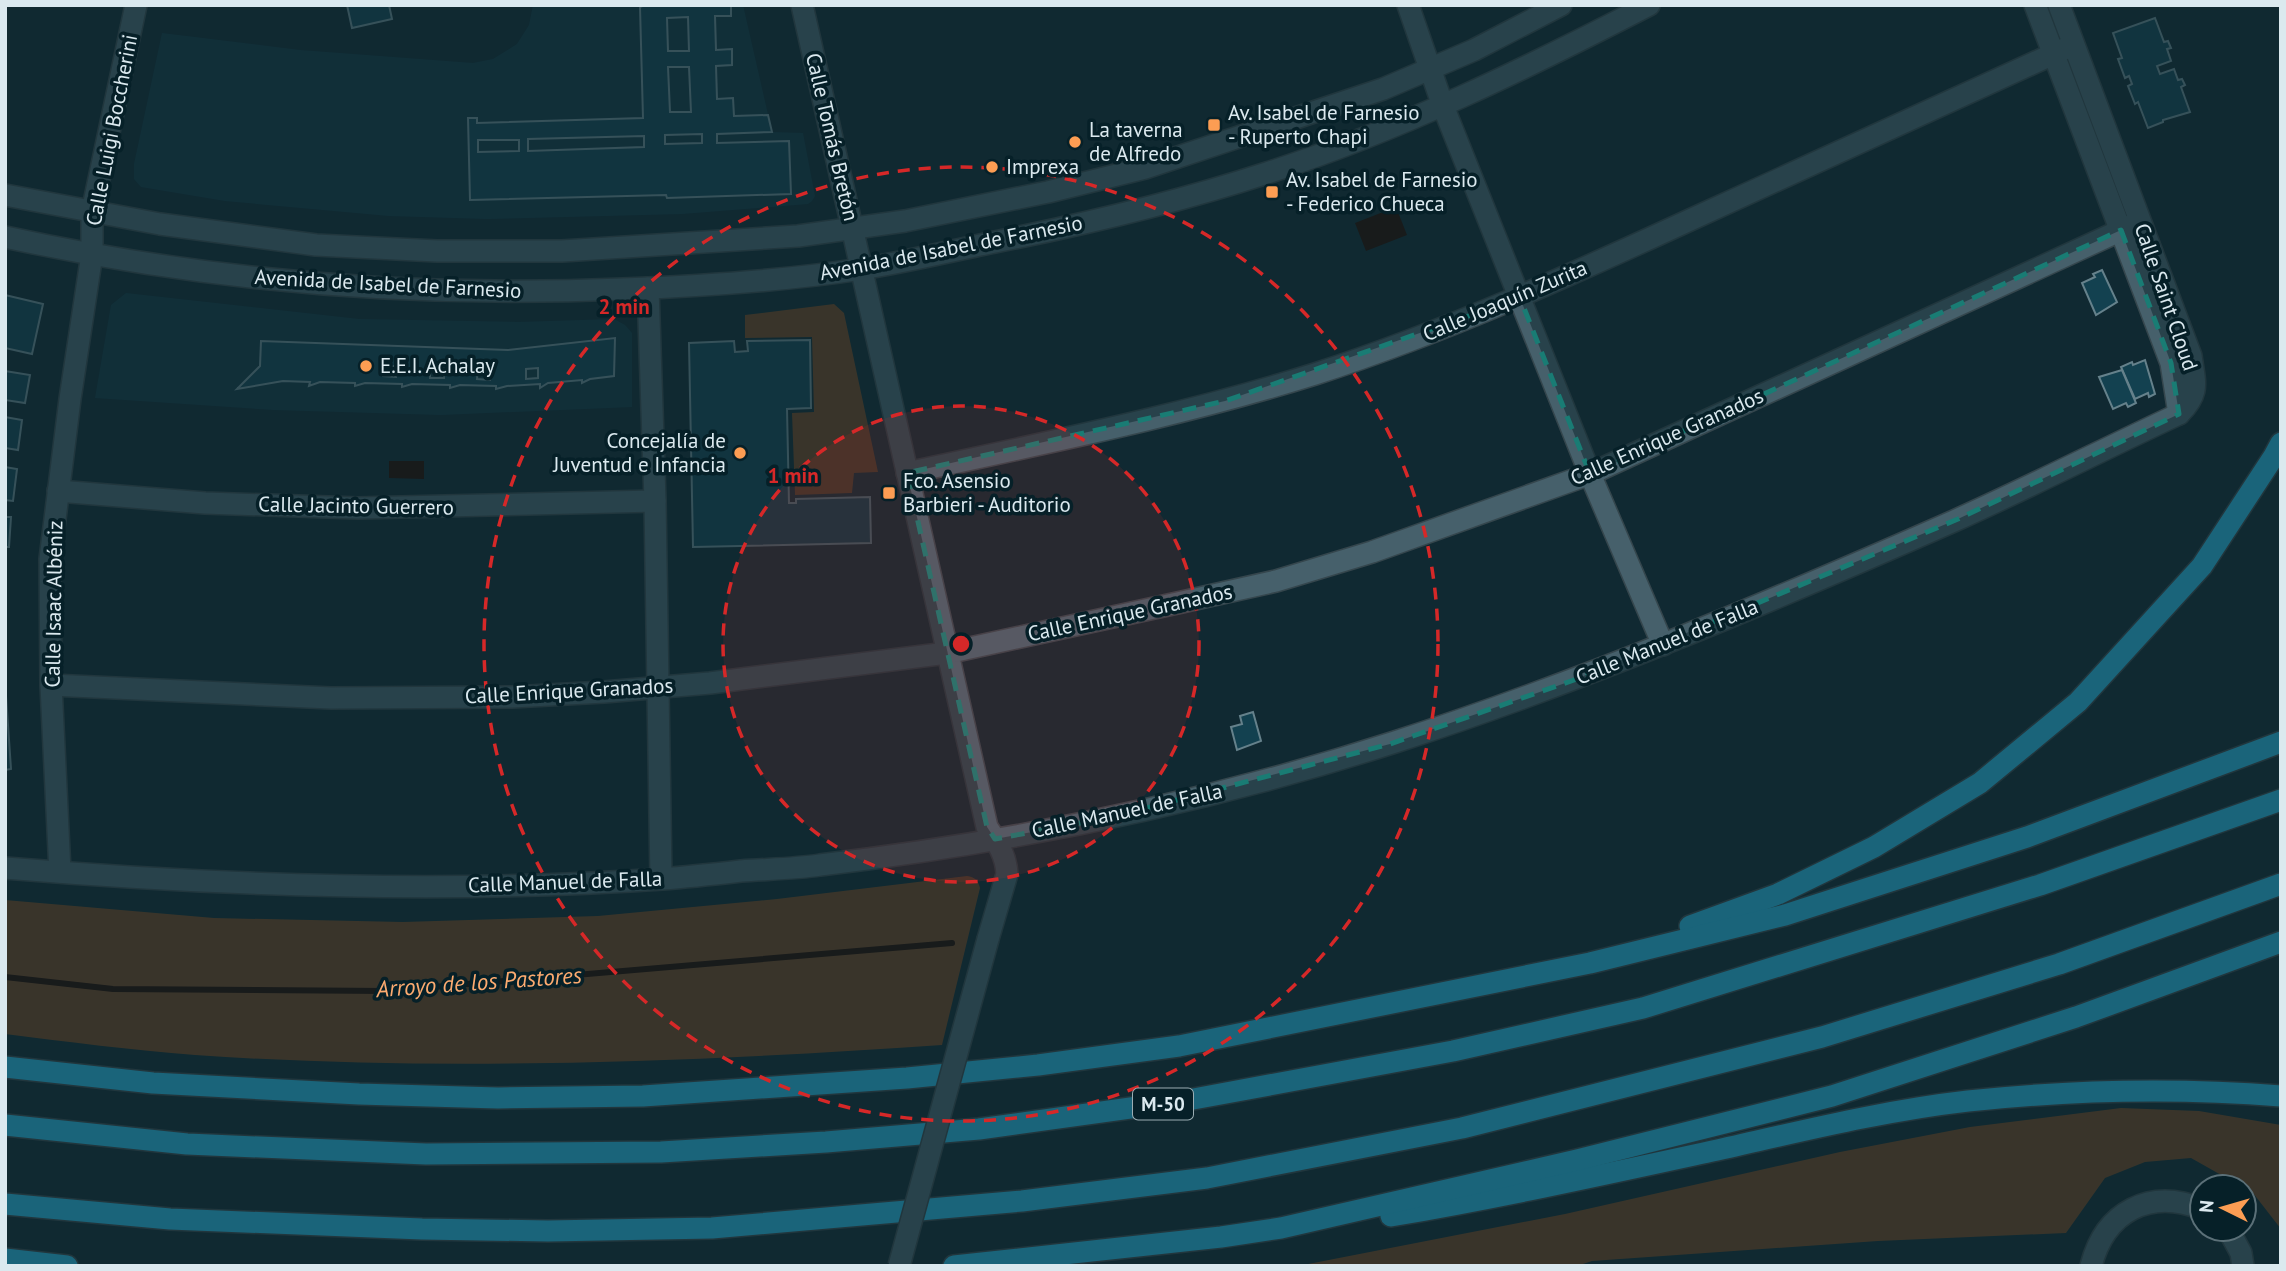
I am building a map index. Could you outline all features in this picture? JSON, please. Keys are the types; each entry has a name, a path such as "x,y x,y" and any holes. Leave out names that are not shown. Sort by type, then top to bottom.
{"highway":[{"path":"1590,963 1778,894 1874,847 1980,783 2078,702 2202,566 2281,443"},
{"path":"5,1067 153,1083 359,1094 643,1096 796,1087 1038,1065 1179,1046 1590,963 1785,915 2027,837 2281,742"},
{"name":"M-50","path":"5,1125 187,1144 320,1150 426,1154 661,1152 979,1129 1188,1100 1453,1051 1643,1008 2040,885 2281,800"},
{"path":"5,1204 170,1219 422,1229 548,1231 699,1228 995,1203 1207,1178 1462,1128 1822,1037 2059,964 2281,884"},
{"path":"1281,1228 1577,1160 1832,1096 2076,1017 2281,942"},
{"path":"954,1266 1281,1228 1351,1223 1509,1196 1838,1123 1966,1102 2085,1092 2216,1091 2281,1096"},
{"path":"5,1259 67,1266"}],"street":[{"name":"Calle Luigi Boccherini","path":"92,254 92,212 136,5"},
{"name":"Calle Tomás Bretón","path":"802,5 987,827 1003,852 1007,874 899,1266"},
{"path":"1408,5 1443,106 1590,474 1663,645"},
{"name":"Avenida de Isabel de Farnesio","path":"5,195 207,231 316,245 437,251 562,251 799,236 905,221 1145,168 1383,89 1474,50 1561,5"},
{"name":"Avenida de Isabel de Farnesio","path":"5,237 201,272 309,283 435,291 565,292 718,285 861,269 1052,231 1156,206 1268,173 1443,106 1649,5"},
{"name":"Calle Saint Cloud","path":"2035,5 2053,54 2191,356 2196,384 2191,402 2179,414"},
{"name":"Calle Saint Cloud","path":"2059,5 2130,226"},
{"name":"Calle Joaquín Zurita","path":"907,473 1133,424 1225,401 1418,338 1520,298 2073,45"},
{"name":"Calle Enrique Granados","path":"51,685 331,698 512,697 710,683 947,653 1276,580 1372,552 1590,474 2130,226"},
{"name":"Calle Isaac Albéniz","path":"60,872 51,685 50,559 92,254"},
{"path":"648,288 662,879"},
{"name":"Calle Manuel de Falla","path":"5,868 333,887 515,885 662,879 817,866 995,839 1125,814 1233,788 1390,744 1574,680 1663,645 1958,519 2179,414"},
{"name":"Calle Jacinto Guerrero","path":"58,491 205,503 358,508 655,500"},
{"path":"2087,1263 2110,1224 2132,1208 2157,1200 2188,1204"},
{"path":"2236,1243 2241,1252 2243,1266"}],"highlighted area":[{"path":"2121,230 2171,363 2179,414 1958,519 1574,680 1390,744 1112,817 995,839 987,827 907,473 1225,401 1520,298 1590,474"}],"shaded area":[{"path":"533,5 743,5 772,132 803,133 815,196 812,201 808,204 682,214 487,219 389,216 225,201 141,187 134,179 134,164 162,33 300,50 473,63 493,59 517,44 529,25"},
{"path":"1396,207 1407,235 1366,251 1355,223"},
{"name":"E.E.I. Achalay","path":"126,293 359,319 518,322 614,319 632,333 632,407 441,415 274,410 95,398 111,305"},
{"path":"834,304 844,313 878,472 854,473 852,493 795,495 792,413 814,412 812,337 745,338 745,315"},
{"path":"389,461 424,461 424,479 389,478"},
{"path":"967,876 976,879 980,888 942,1045 662,1060 381,1063 195,1055 5,1034 5,900 214,918 403,922 598,916 777,899"},
{"path":"2121,1108 2199,1111 2281,1125 2281,1229 2258,1199 2258,1173 2218,1173 2191,1158 2145,1162 2105,1178 2066,1233 1878,1241 1592,1261 1577,1266 1298,1266 1565,1214 1840,1152 1970,1127"}],"building":[{"path":"347,5 389,5 392,19 352,28"},
{"path":"731,5 731,16 715,16 716,50 732,49 732,65 716,66 717,99 733,98 734,116 768,115 772,132 717,134 717,143 789,141 791,194 470,200 468,118 477,118 477,123 643,118 640,7","holes":["688,17 689,51 668,51 667,18","668,67 689,67 691,112 670,112","702,134 702,143 665,144 665,135","644,136 644,147 528,151 528,139","478,140 519,140 519,151 478,152"]},
{"path":"2155,18 2164,42 2168,41 2171,48 2167,49 2171,61 2157,66 2160,74 2174,69 2178,80 2182,79 2185,85 2181,87 2190,112 2163,120 2148,128 2138,102 2135,104 2128,86 2132,84 2129,76 2125,78 2118,59 2122,58 2113,33"},
{"path":"2102,270 2117,302 2096,315 2082,283"},
{"path":"5,295 43,304 32,354 5,348"},
{"path":"615,338 614,376 590,379 582,383 582,380 548,383 540,388 540,384 496,389 496,386 460,385 450,388 450,385 412,384 402,387 402,384 365,383 355,386 355,383 320,382 309,386 310,382 283,381 237,389 260,366 261,341 508,350","holes":["383,366 397,366 396,377 383,376","430,367 444,368 444,378 430,378","538,368 538,378 526,379 526,369","478,369 491,370 490,380 477,379"]},
{"name":"Concejalía de Juventud e Infancia","path":"810,340 811,408 787,409 789,503 796,503 796,499 870,497 871,543 693,547 689,343 734,341 735,352 748,351 747,341"},
{"path":"2145,360 2155,394 2149,397 2148,393 2135,399 2121,367"},
{"path":"2122,370 2136,403 2128,407 2126,403 2113,409 2099,377"},
{"path":"5,371 30,375 25,403 5,400"},
{"path":"5,417 22,420 18,450 5,448"},
{"path":"5,467 17,469 13,501 5,500"},
{"path":"5,517 11,517 9,547 5,547"},
{"path":"5,624 11,769 5,770"},
{"path":"1253,712 1261,741 1237,750 1231,727 1242,724 1240,716"}],"waterway":[{"name":"Arroyo de los Pastores","path":"5,977 113,989 386,991 952,943"}],"place":[{"name":"Av. Isabel de Farnesio - Ruperto Chapi","path":"1214,125"},
{"name":"La taverna de Alfredo","path":"1075,142"},
{"name":"Imprexa","path":"992,167"},
{"name":"Av. Isabel de Farnesio - Federico Chueca","path":"1272,192"},
{"name":"E.E.I. Achalay","path":"366,366"},
{"name":"Concejalía de Juventud e Infancia","path":"740,453"},
{"name":"Fco. Asensio Barbieri - Auditorio","path":"889,493"}]}
